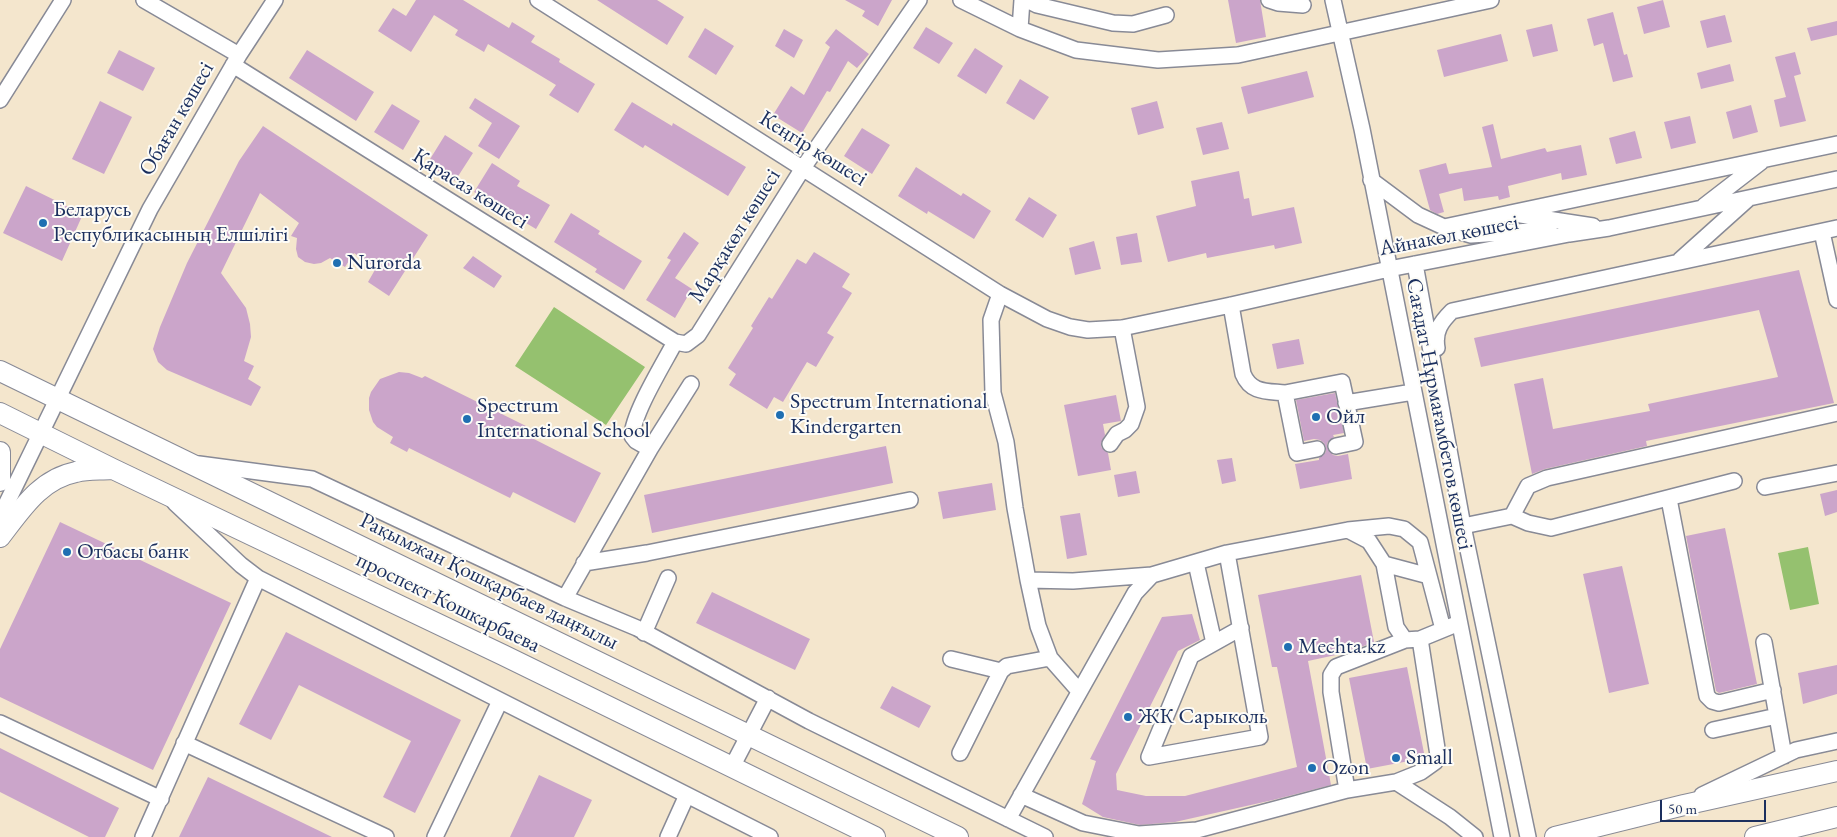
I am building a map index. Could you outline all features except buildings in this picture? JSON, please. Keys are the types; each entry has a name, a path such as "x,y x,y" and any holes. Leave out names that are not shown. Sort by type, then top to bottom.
{"main road":[{"name":"Рақымжан Қошқарбаев даңғылы","path":"0,371 958,837"},
{"name":"проспект Кошкарбаева","path":"0,413 40,434 732,766 875,837"},
{"path":"0,452 0,481"},
{"path":"0,537 28,500 41,487 59,477 76,472 113,469"},
{"path":"1555,837 1684,804 1837,771"},
{"path":"1755,837 1837,817"}],"street":[{"path":"0,100 63,0"},
{"name":"Қарасаз көшесі","path":"144,0 680,343"},
{"name":"Обаған көшесі","path":"0,517 150,208 236,60 275,0"},
{"name":"Кеңгір көшесі","path":"538,0 1000,294 1047,319 1070,327"},
{"name":"Марқакөл көшесі","path":"650,449 636,441 632,436 632,428 644,402 680,343 698,335 803,168 919,0"},
{"path":"961,0 1020,29 1076,50 1158,60 1238,55 1491,0"},
{"path":"1020,29 1022,0"},
{"path":"1027,0 1037,5 1112,23 1133,24 1166,15"},
{"path":"1269,0 1278,3 1303,5"},
{"name":"Сағадат Нұрмағамбетов көшесі","path":"1333,0 1362,129 1388,269 1502,837"},
{"path":"1444,227 1837,144"},
{"path":"1701,208 1764,159"},
{"name":"Айнакөл көшесі","path":"1070,327 1088,330 1122,328 1388,269 1609,228 1837,179"},
{"path":"1371,180 1418,215 1444,227 1471,235 1532,231 1569,234"},
{"path":"1679,261 1749,198"},
{"path":"1512,214 1609,228"},
{"path":"1451,462 1453,430 1435,340 1437,329 1442,320 1452,311 1837,228"},
{"path":"1822,232 1837,300"},
{"name":"Сағадат Нұрмағамбетов көшесі","path":"1415,264 1463,526 1528,837"},
{"path":"1000,294 991,320 993,393 1006,442 1015,508 1028,580 1038,626 1050,658 1079,692"},
{"path":"1231,305 1243,374 1246,382 1254,388 1285,393 1342,382 1355,442 1336,446"},
{"path":"1110,444 1117,434 1131,424 1137,407 1122,328"},
{"path":"565,598 650,449 692,384"},
{"path":"1346,403 1413,392"},
{"path":"1285,393 1297,453 1317,449"},
{"path":"1512,516 1528,486 1547,478 1837,413"},
{"path":"188,462 312,479 565,598 637,628 644,634 810,721 1045,837"},
{"path":"1765,487 1837,473"},
{"path":"1463,526 1512,516 1528,523 1551,528 1734,481"},
{"path":"165,494 241,565 258,578 770,837"},
{"path":"1668,499 1707,696 1712,701 1719,703 1773,690"},
{"path":"584,563 647,553 910,500"},
{"path":"1028,580 1073,581 1152,575 1227,553 1348,530 1389,526 1404,530 1420,542 1443,629"},
{"path":"1021,795 1083,824 1139,834 1197,833 1347,790 1396,782 1421,772 1435,762 1438,755 1412,639 1396,627 1384,564 1369,541 1348,530"},
{"path":"1227,553 1241,628 1260,737 1149,757 1192,656 1241,628"},
{"path":"1196,562 1214,644"},
{"path":"1384,564 1429,576"},
{"path":"1008,819 1135,593 1152,575"},
{"path":"143,837 258,578"},
{"path":"644,634 668,578"},
{"path":"1347,790 1331,692 1331,675 1336,667 1459,623"},
{"path":"1764,642 1784,756"},
{"path":"960,753 1001,672 1007,666 1050,658"},
{"path":"951,660 1001,672"},
{"path":"732,766 768,698"},
{"path":"435,837 500,701"},
{"path":"1713,730 1777,716"},
{"path":"0,723 161,799"},
{"path":"1684,804 1796,750 1837,741"},
{"path":"184,743 386,837"},
{"path":"1396,782 1475,837"},
{"path":"668,837 687,795"}],"green space":[{"path":"554,307 645,367 606,425 515,366"},
{"path":"1808,547 1819,604 1790,610 1778,553"}],"place":[{"name":"Беларусь Республикасының Елшілігі","path":"43,223"},
{"name":"Nurorda","path":"337,263"},
{"name":"Spectrum International Kindergarten","path":"780,415"},
{"name":"Ойл","path":"1316,417"},
{"name":"Spectrum International School","path":"467,419"},
{"name":"Отбасы банк","path":"67,552"},
{"name":"Mechta.kz","path":"1288,647"},
{"name":"ЖК Сарыколь","path":"1128,717"},
{"name":"Small","path":"1396,758"},
{"name":"Ozon","path":"1312,768"}]}
